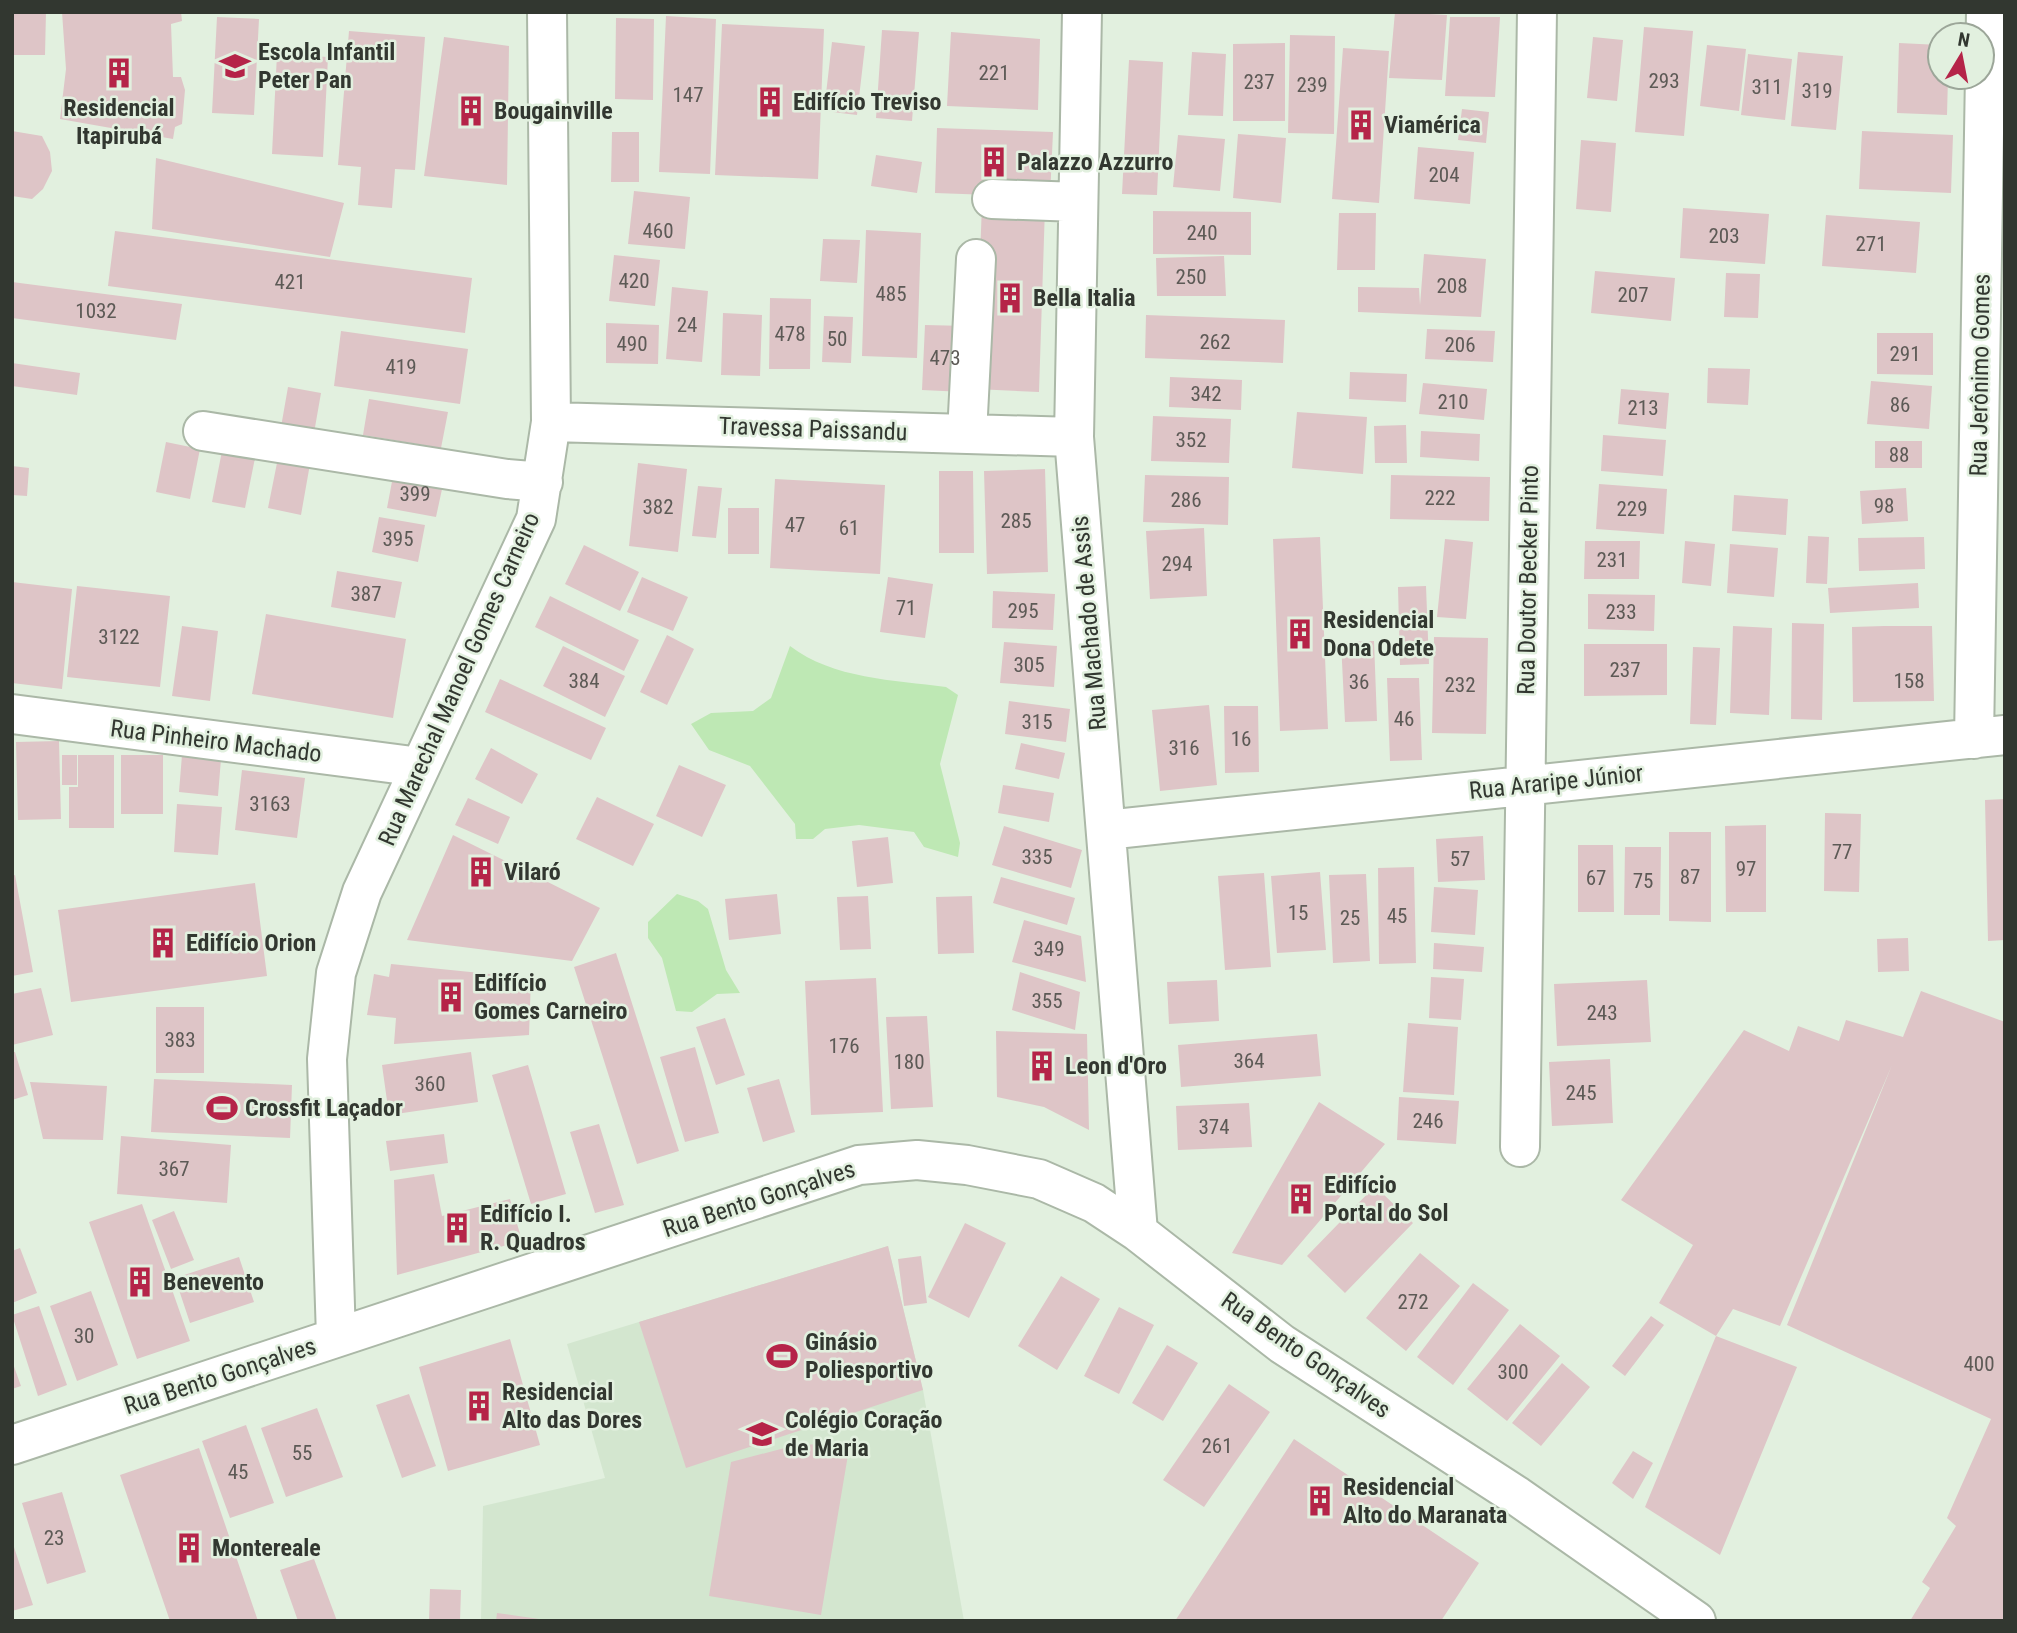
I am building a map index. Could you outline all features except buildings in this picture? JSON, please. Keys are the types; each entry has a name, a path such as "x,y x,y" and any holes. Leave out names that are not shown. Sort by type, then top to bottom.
{"street":[{"name":"Rua Marechal Manoel Gomes Carneiro","path":"336,1337 327,1059 336,973 362,892 536,519 543,482 551,422 547,12"},
{"name":"Rua Machado de Assis","path":"1082,12 1074,437 1138,1231"},
{"name":"Rua Doutor Becker Pinto","path":"1520,1147 1537,12"},
{"name":"Rua Jerônimo Gomes","path":"1986,12 1989,737"},
{"path":"992,199 1079,202"},
{"path":"967,434 976,259"},
{"name":"Travessa Paissandu","path":"551,422 1074,437"},
{"path":"203,431 507,480 543,482"},
{"name":"Rua Pinheiro Machado","path":"12,714 420,767"},
{"name":"Rua Araripe Júnior","path":"1106,830 1989,737"},
{"name":"Rua Bento Gonçalves","path":"12,1445 859,1165 918,1160 1039,1179 1094,1203 1138,1231 1282,1344 1517,1496 1696,1621"}],"shaded area":[{"name":"Colégio Coração de Maria","path":"888,1246 923,1390 964,1621 481,1621 483,1506 605,1478 567,1344"}],"green space":[{"path":"790,646 807,657 845,672 946,687 958,695 940,764 960,843 958,857 924,847 914,832 859,825 825,829 813,839 796,839 795,824 750,766 709,750 691,724 711,713 753,711 771,698"},
{"path":"677,894 698,901 708,909 726,970 740,993 717,994 692,1012 676,1011 662,958 648,938 648,922"}],"place":[{"name":"Escola Infantil Peter Pan","path":"235,66"},
{"name":"Residencial Itapirubá","path":"119,73"},
{"name":"Edifício Treviso","path":"770,102"},
{"name":"Bougainville","path":"471,111"},
{"name":"Viamérica","path":"1361,125"},
{"name":"Palazzo Azzurro","path":"994,162"},
{"name":"Bella Italia","path":"1010,298"},
{"name":"Residencial Dona Odete","path":"1300,634"},
{"name":"Vilaró","path":"481,872"},
{"name":"Edifício Orion","path":"163,943"},
{"name":"Edifício Gomes Carneiro","path":"451,997"},
{"name":"Leon d'Oro","path":"1042,1066"},
{"name":"Crossfit Laçador","path":"222,1108"},
{"name":"Edifício Portal do Sol","path":"1301,1199"},
{"name":"Edifício I. R. Quadros","path":"457,1228"},
{"name":"Benevento","path":"140,1282"},
{"name":"Ginásio Poliesportivo","path":"782,1356"},
{"name":"Residencial Alto das Dores","path":"479,1406"},
{"name":"Colégio Coração de Maria","path":"762,1434"},
{"name":"Residencial Alto do Maranata","path":"1320,1501"},
{"name":"Montereale","path":"189,1548"}]}
